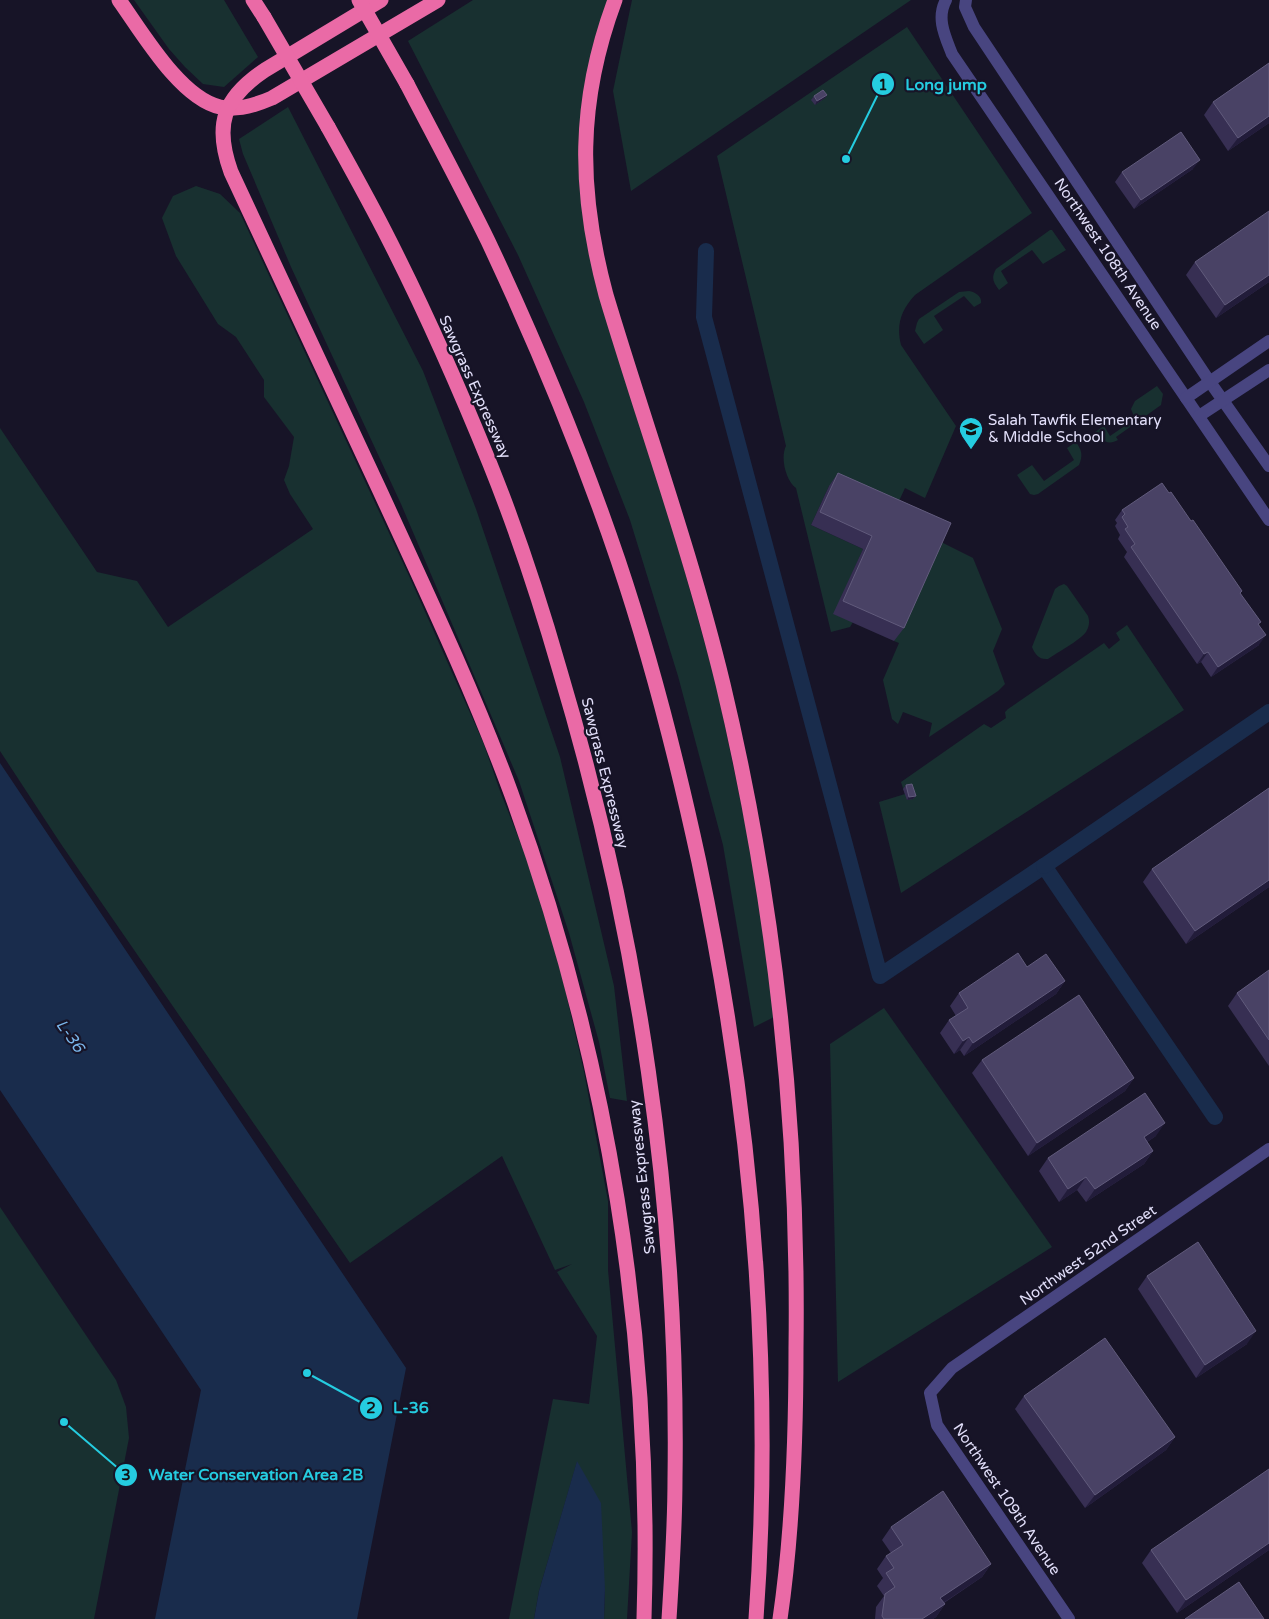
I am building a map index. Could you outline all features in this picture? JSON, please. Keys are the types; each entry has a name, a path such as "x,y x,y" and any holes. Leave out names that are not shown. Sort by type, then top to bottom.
{"highway":[{"path":"119,0 163,61 180,81 201,99 219,107 228,108 259,104 286,91 438,0"},
{"name":"Sawgrass Expressway","path":"253,0 328,127 385,231 491,466 548,628 595,794 621,915 645,1047 665,1219 671,1302 675,1477 669,1619"},
{"path":"359,0 407,84 447,160 491,248 554,390 619,562 668,729 689,813 720,966 747,1159 759,1332 761,1418 761,1507 756,1619"},
{"path":"382,0 255,76 239,90 228,108 223,124 223,144 231,172 466,678 512,795 566,962 606,1133 618,1201 635,1328 640,1384 645,1490 644,1619"},
{"path":"614,0 599,46 588,104 585,158 589,215 599,270 606,295 686,550 722,682 762,880 783,1036 793,1158 797,1318 793,1469 780,1619"}],"street":[{"name":"Northwest 108th Avenue","path":"946,0 943,5 941,24 952,54 1269,520"},
{"name":"Northwest 108th Avenue","path":"966,0 965,7 974,28 1210,382 1269,466"},
{"path":"1186,398 1269,342"},
{"path":"1199,416 1269,370"},
{"name":"Northwest 52nd Street","path":"930,1393 952,1368 1269,1149"},
{"name":"Northwest 109th Avenue","path":"930,1393 937,1425 1069,1619"}],"green space":[{"path":"134,0 224,0 258,57 224,87 203,84 169,49"},
{"path":"473,0 609,0 581,180 670,519 716,683 755,870 776,1016 754,1027 723,845 678,676 630,520 584,402 518,255 408,41"},
{"path":"632,0 911,0 631,191 613,91"},
{"path":"907,27 1032,213 915,295 903,312 899,331 901,345 956,426 925,498 905,488 899,501 829,486 811,525 863,549 834,614 853,622 850,627 831,632 796,488 789,480 785,469 784,451 786,446 717,156"},
{"path":"288,107 423,371 476,509 560,757 614,986 627,1101 610,1098 599,1042 569,933 519,781 401,504 291,267 243,154 239,139"},
{"path":"196,186 220,194 240,213 410,578 483,742 534,877 562,976 584,1072 608,1201 608,1270 632,1532 627,1619 604,1619 605,1589 577,1462 539,1591 534,1619 509,1619 553,1399 589,1404 597,1336 557,1272 572,1264 555,1270 502,1156 350,1263 61,844 0,751 0,428 97,572 137,581 168,627 313,529 290,494 284,480 289,466 294,437 264,397 264,380 236,337 218,324 176,256 162,218 173,196"},
{"path":"1052,230 1066,250 1043,264 1032,250 1001,271 1008,283 999,290 993,280 996,269"},
{"path":"969,291 978,295 981,303 974,307 964,296 934,316 943,330 924,344 915,331 919,319 959,292"},
{"path":"1157,386 1163,394 1161,405 1116,437 1118,440 1114,442 1102,440 1097,435 1095,432 1104,426 1110,436 1135,419 1131,409 1135,401"},
{"path":"1076,442 1081,453 1079,465 1038,494 1030,494 1017,475 1032,465 1044,481 1074,460 1067,448"},
{"path":"939,541 973,558 1002,629 993,651 1005,684 998,691 929,737 932,723 903,712 898,724 892,719 883,680 899,643 894,641"},
{"path":"1064,584 1088,616 1088,626 1086,632 1074,643 1048,659 1042,659 1032,647 1055,589"},
{"path":"1127,625 1184,710 901,893 879,802 905,794 901,782 984,724 991,728 1006,718 1005,712 1008,709 1104,643 1109,649 1120,640 1116,633"},
{"path":"884,1008 1052,1247 838,1382 830,1044"},
{"path":"0,1207 116,1380 126,1407 129,1438 94,1619 0,1619"}],"water":[{"path":"0,763 406,1368 357,1619 155,1619 201,1390 0,1090"},
{"path":"577,1461 601,1503 605,1589 604,1619 534,1619 539,1591"}],"building":[{"path":"1269,63 1269,116 1238,138 1213,102"},
{"path":"823,90 827,95 817,101 814,96"},
{"path":"1181,132 1200,160 1141,200 1122,172"},
{"path":"1269,211 1269,275 1225,305 1195,262"},
{"path":"838,473 951,523 904,628 843,601 872,536 820,512"},
{"path":"1162,483 1169,493 1171,492 1191,521 1193,520 1242,591 1240,593 1261,622 1258,624 1266,635 1218,667 1208,652 1204,654 1131,547 1135,544 1125,529 1128,527 1122,517 1125,514 1122,510"},
{"path":"912,784 916,796 909,797 906,785"},
{"path":"1269,788 1269,880 1195,931 1152,869"},
{"path":"1018,953 1027,967 1046,954 1065,981 973,1043 969,1037 963,1041 949,1020 968,1008 959,993"},
{"path":"1269,970 1269,1040 1237,993"},
{"path":"1079,995 1134,1078 1037,1143 982,1060"},
{"path":"1145,1093 1165,1123 1144,1137 1153,1151 1095,1189 1086,1177 1068,1189 1048,1158"},
{"path":"1198,1242 1256,1331 1205,1365 1147,1276"},
{"path":"1105,1338 1175,1437 1095,1495 1024,1396"},
{"path":"1269,1469 1269,1543 1186,1600 1151,1550"},
{"path":"943,1491 991,1564 940,1598 945,1604 922,1619 884,1619 882,1616 885,1594 895,1587 886,1573 894,1568 886,1556 903,1545 891,1527"},
{"path":"1239,1582 1264,1619 1185,1619"}],"waterway":[{"path":"706,251 704,317 880,976 1044,866 1215,1117"},
{"path":"1044,866 1269,712"}],"place":[{"name":"Long jump","path":"846,159"},
{"name":"Salah Tawfik Elementary & Middle School","path":"971,450"},
{"name":"L-36","path":"307,1373"},
{"name":"Water Conservation Area 2B","path":"64,1422"}]}
